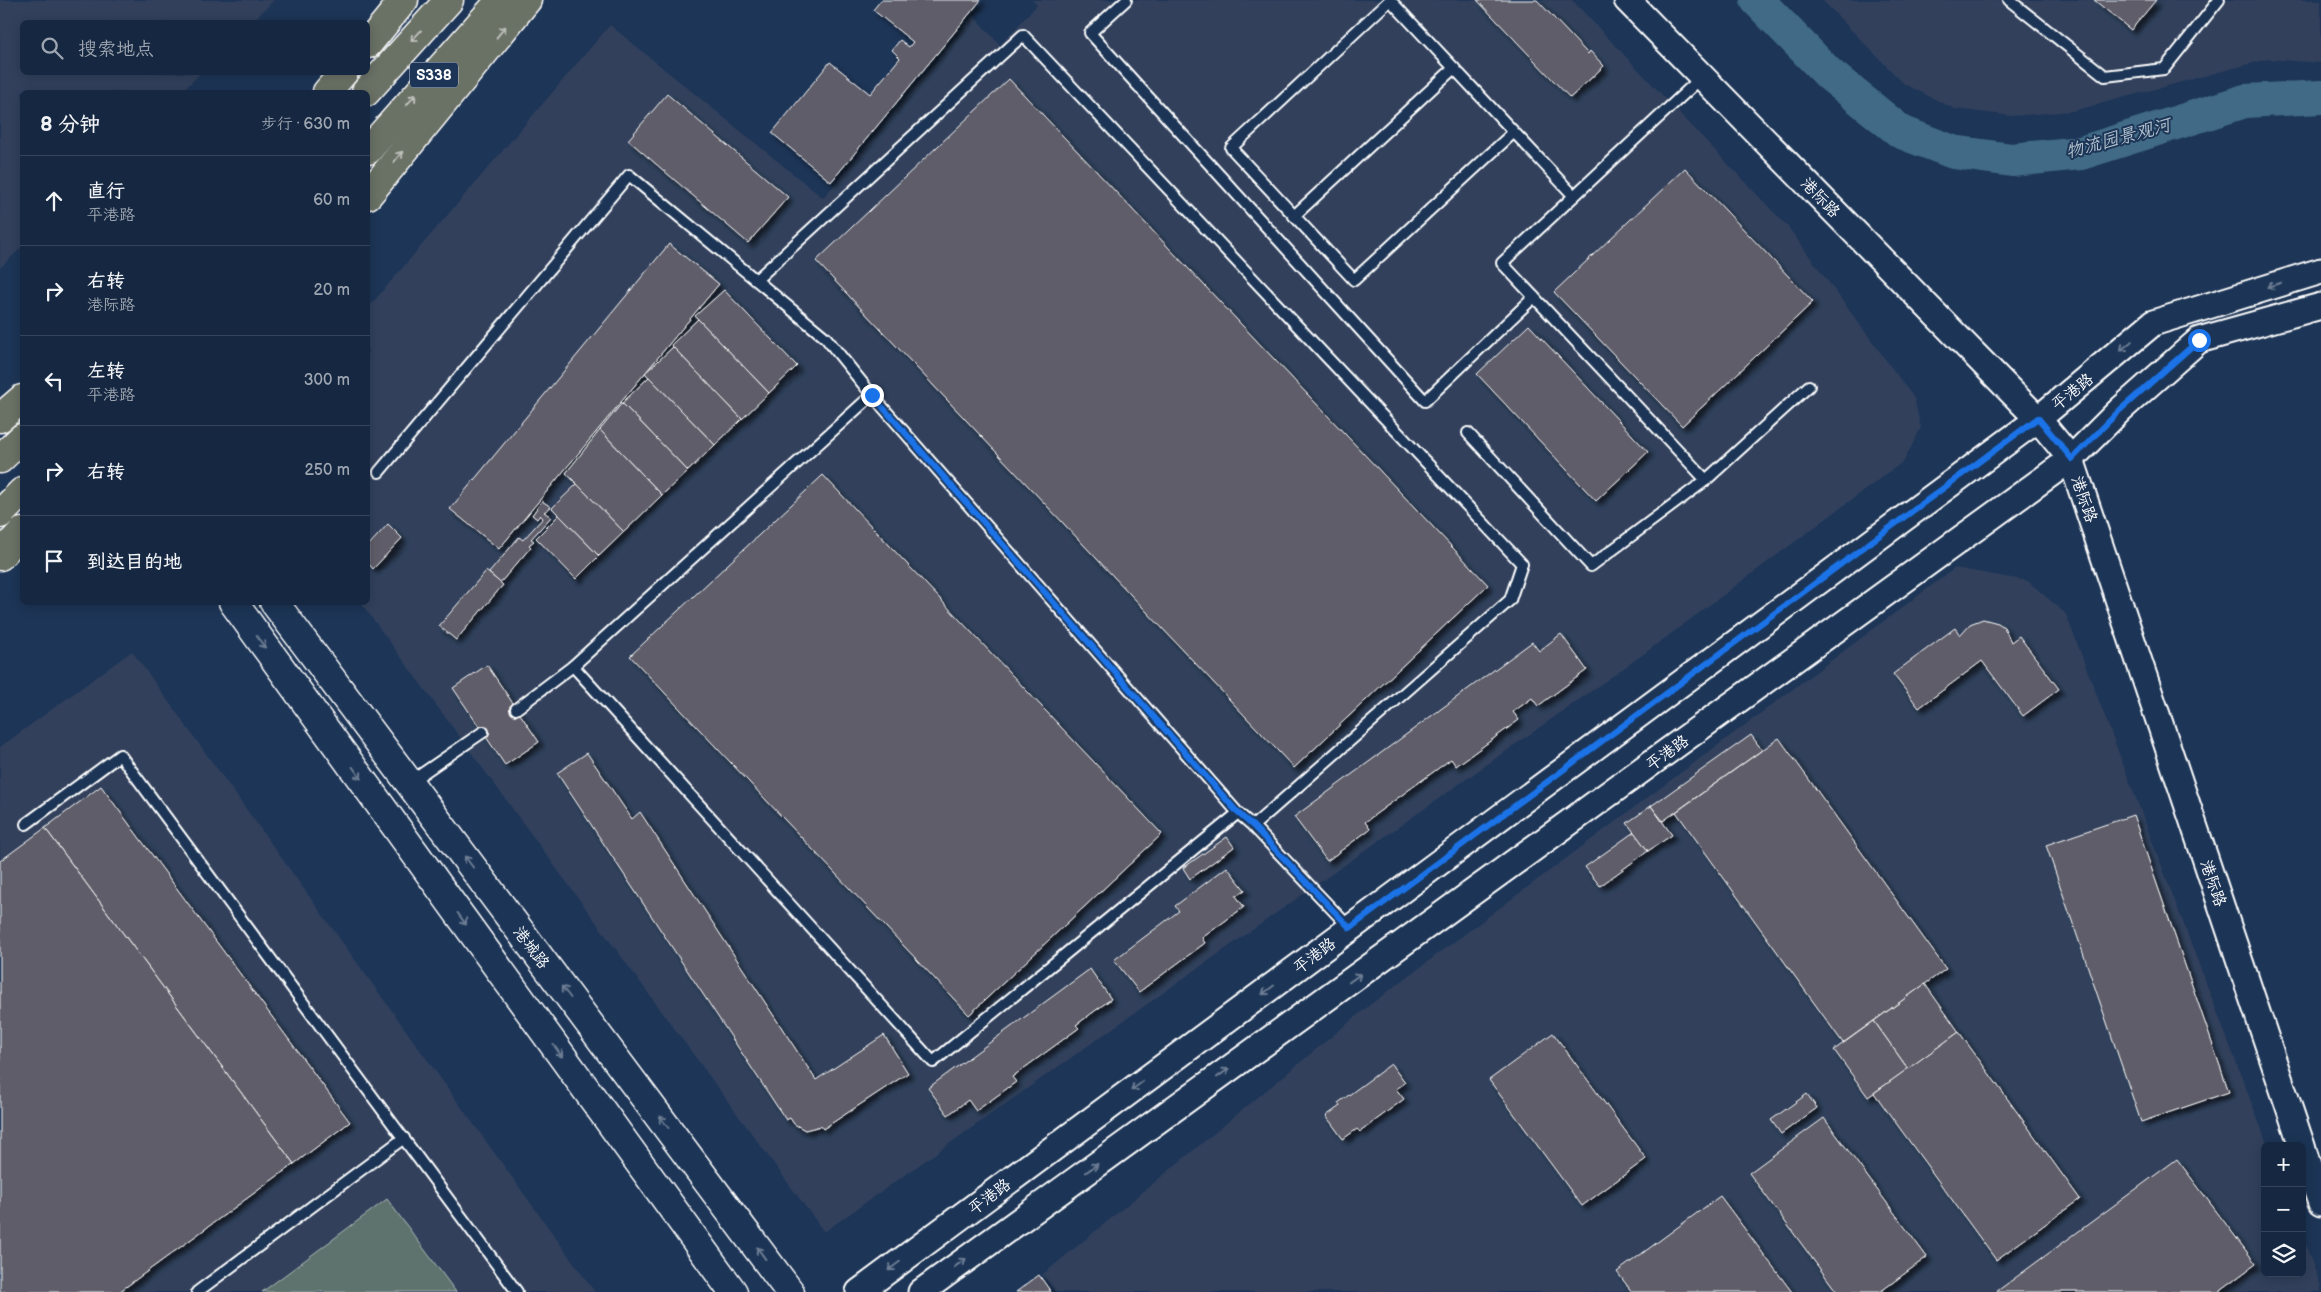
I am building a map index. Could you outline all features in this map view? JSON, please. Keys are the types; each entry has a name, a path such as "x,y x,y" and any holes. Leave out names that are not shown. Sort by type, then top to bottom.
{"main road":[{"path":"370,42 404,0"},
{"name":"S338","path":"368,90 449,0"},
{"name":"S338","path":"370,148 501,0"},
{"path":"370,193 527,0"},
{"path":"330,90 342,75"},
{"path":"0,418 20,401"},
{"path":"0,460 20,440"},
{"path":"0,514 20,494"},
{"path":"0,556 20,534"},
{"path":"0,562 20,553"},
{"path":"235,605 733,1292"},
{"name":"港城路","path":"276,605 790,1292"}],"street":[{"name":"港际路","path":"1627,0 2038,418 2072,459 2301,1142"},
{"name":"平港路","path":"859,1292 2038,418 2153,323 2321,271"},
{"name":"平港路","path":"921,1292 2072,459 2120,410 2199,340 2321,306"},
{"name":"港际路","path":"2306,1158 2321,1203"}],"lane":[{"path":"1126,0 1090,33 1425,401 1534,297"},
{"path":"1514,132 1354,280 1231,148 1390,0 1454,68 1514,132 1574,196"},
{"path":"2009,0 2105,76 2164,69 2219,0"},
{"path":"756,280 1023,35 1522,564 1510,600 1253,826"},
{"path":"1294,216 1454,68"},
{"path":"1702,77 1502,263 1706,480"},
{"path":"380,472 629,175 826,338 872,395 1238,813 1253,826 1350,928"},
{"path":"1468,433 1591,566 1706,480 1809,386"},
{"path":"516,709 573,666 872,395"},
{"path":"573,666 933,1062 1238,813"},
{"path":"409,783 483,732"},
{"path":"26,824 120,755 517,1292"},
{"path":"197,1292 404,1138"}],"shaded area":[{"path":"0,0 274,0 254,20 20,20 20,75 199,75 183,90 20,90 20,249 0,268"},
{"path":"1032,0 1572,0 1788,227 1914,398 1921,428 1904,461 1641,656 824,1232 362,605 370,605 370,306 610,25 823,198 973,15 1000,45 1037,5"},
{"path":"1822,0 2321,0 2321,63 2268,59 2073,111 2012,116 1955,109 1904,84"},
{"path":"1955,568 2028,581 2066,614 2266,1142 2261,1142 2261,1277 2306,1277 2306,1247 2321,1286 2321,1292 1056,1292 1042,1275 1371,1004"},
{"path":"132,651 595,1292 0,1292 0,747"}],"green space":[{"path":"387,1199 456,1292 262,1292"}],"building":[{"path":"881,0 981,0 831,182 772,133 830,62 870,94 900,58 892,50 900,40 909,47 913,42 873,10"},
{"path":"1477,0 1537,0 1588,54 1590,51 1604,66 1570,98"},
{"path":"2094,0 2156,0 2131,30"},
{"path":"1009,79 1488,585 1294,768 816,261"},
{"path":"667,94 788,197 748,243 628,140"},
{"path":"1685,168 1813,302 1682,426 1554,292"},
{"path":"669,244 719,284 499,549 450,509"},
{"path":"724,290 797,366 769,393 695,316"},
{"path":"698,319 769,393 742,419 671,345"},
{"path":"1529,325 1648,452 1596,501 1477,374"},
{"path":"673,347 742,419 715,445 645,373"},
{"path":"649,377 715,445 688,471 622,403"},
{"path":"622,403 688,471 662,495 600,430"},
{"path":"600,430 662,495 624,532 566,473"},
{"path":"823,475 1162,834 969,1015 630,656"},
{"path":"577,484 624,532 599,556 552,508"},
{"path":"542,501 551,507 544,512 551,517 531,539 534,541 529,545 531,547 500,583 489,573 519,537 523,540 543,518 540,515 537,519 532,515"},
{"path":"559,515 599,556 576,579 536,538"},
{"path":"388,524 402,538 373,569 370,565 370,544"},
{"path":"486,571 503,585 456,640 439,626"},
{"path":"1983,619 1998,623 2004,627 2011,642 2019,636 2059,689 2023,716 1982,661 1919,708 1893,674 1955,628 1960,635 1970,624"},
{"path":"1561,634 1587,670 1538,706 1532,698 1513,712 1519,720 1456,766 1451,759 1365,822 1370,829 1327,861 1294,817 1532,642 1539,651"},
{"path":"487,665 539,742 505,765 453,688"},
{"path":"1751,735 1762,750 1663,821 1651,806"},
{"path":"1779,738 1946,969 1843,1043 1676,812"},
{"path":"587,753 632,819 640,812 816,1080 884,1035 908,1073 823,1129 821,1126 805,1130 794,1124 790,1118 786,1120 557,773"},
{"path":"101,786 350,1122 294,1164 45,828"},
{"path":"1651,806 1672,835 1648,851 1627,823"},
{"path":"2133,815 2229,1092 2141,1122 2046,845"},
{"path":"45,828 294,1164 119,1292 0,1292 0,861"},
{"path":"1634,832 1648,851 1600,886 1585,867"},
{"path":"1227,837 1234,847 1190,879 1183,868"},
{"path":"1227,867 1245,890 1236,896 1244,907 1202,938 1205,943 1139,992 1114,960 1179,911 1175,906"},
{"path":"1090,969 1111,999 1076,1025 1079,1028 1012,1077 1016,1082 976,1111 968,1100 948,1115 928,1088"},
{"path":"1925,984 1959,1032 1908,1069 1874,1021"},
{"path":"1874,1021 1908,1069 1868,1097 1834,1050"},
{"path":"1959,1032 2080,1199 1996,1260 1874,1093"},
{"path":"1553,1033 1646,1159 1582,1206 1489,1080"},
{"path":"1391,1064 1405,1083 1396,1089 1404,1099 1360,1132 1357,1129 1343,1139 1326,1116 1340,1106 1338,1103"},
{"path":"1807,1094 1817,1108 1781,1134 1771,1120"},
{"path":"1824,1118 1927,1257 1880,1292 1837,1292 1749,1173"},
{"path":"2177,1159 2256,1264 2218,1292 1996,1292"},
{"path":"1720,1196 1792,1292 1632,1292 1617,1272"},
{"path":"1039,1275 1051,1292 1016,1292"}],"waterway":[{"name":"物流园景观河","path":"1757,0 1829,74 1901,132 1953,152 2012,160 2081,153 2245,101 2321,97"}],"route":[{"path":"872,395 1238,813 1253,826 1350,928 2038,418 2072,459 2120,410 2199,340"}]}
